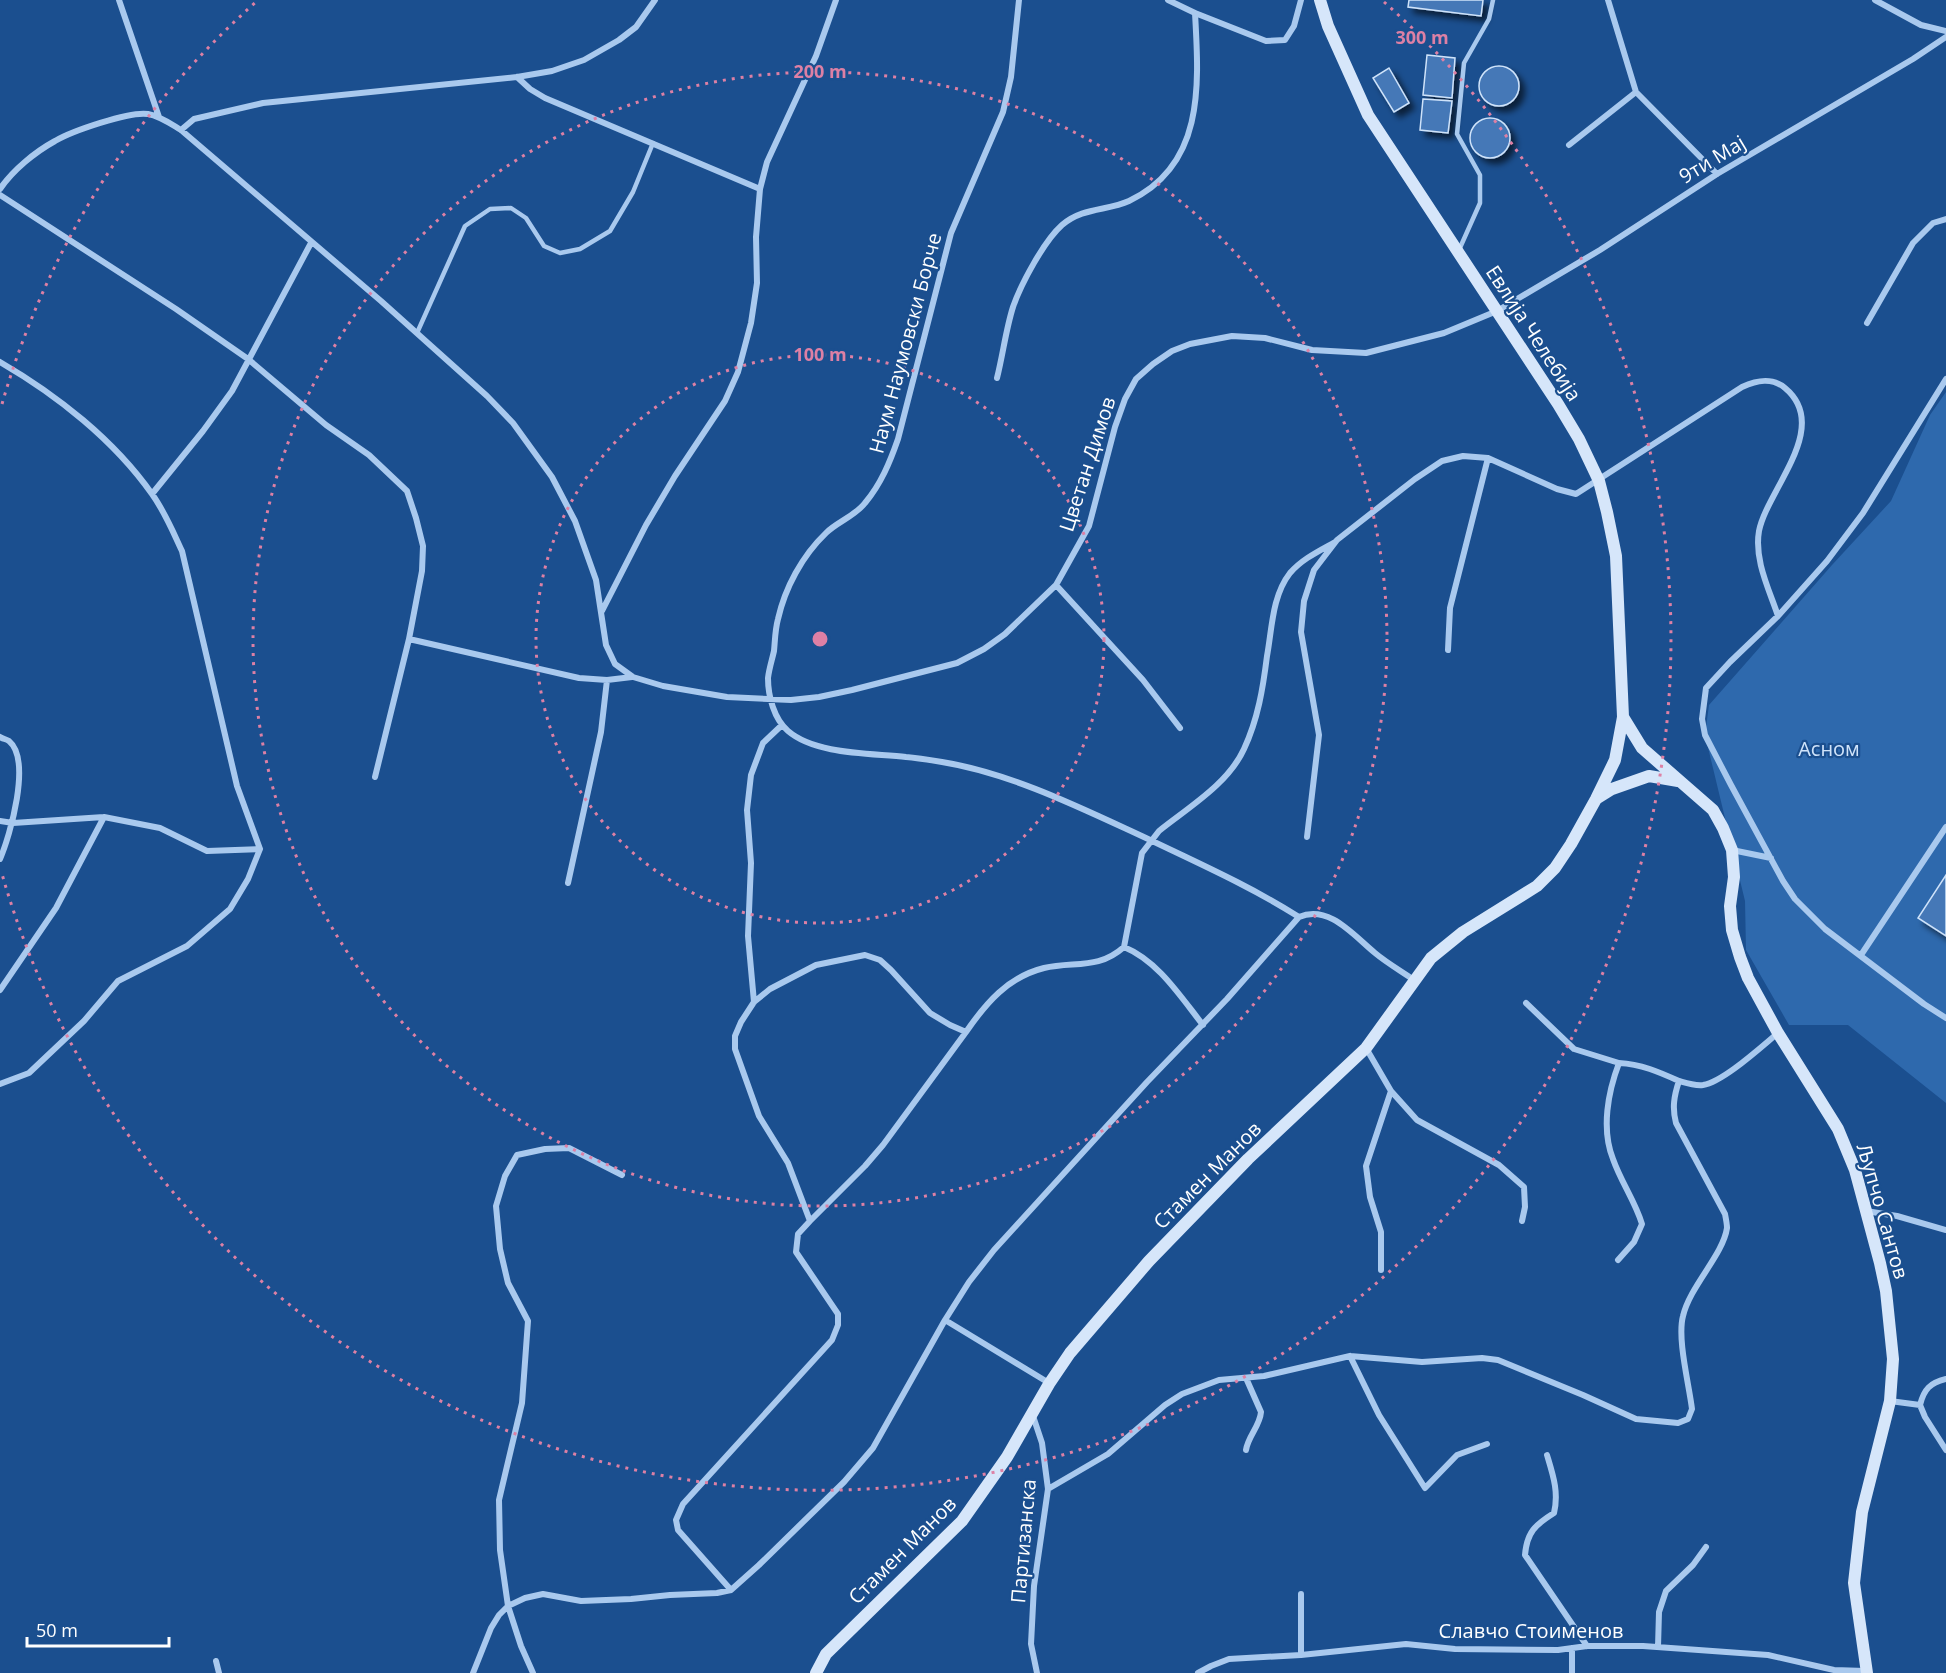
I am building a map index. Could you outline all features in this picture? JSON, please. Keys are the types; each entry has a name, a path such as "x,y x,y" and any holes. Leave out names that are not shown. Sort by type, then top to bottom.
{"street":[{"path":"119,0 159,117"},
{"path":"181,130 194,119 263,103 517,77 552,71 584,60 619,40 636,27 655,0"},
{"path":"601,612 646,525 675,476 725,401 738,372 751,323 757,283 756,237 760,189 767,162 816,56 836,0"},
{"name":"Наум Наумовски Борче","path":"771,700 768,677 777,621 794,575 826,533 864,505 890,463 951,233 1003,112 1011,77 1019,0"},
{"path":"1168,0 1266,42 1285,40 1294,26 1300,0"},
{"name":"Евлија Челебија","path":"1320,0 1336,45 1368,115 1558,404 1579,439 1599,481 1616,556 1623,717"},
{"path":"1608,0 1636,92 1717,174"},
{"path":"1875,0 1921,25 1946,31"},
{"path":"997,378 1013,306 1042,249 1061,226 1078,215 1126,202 1166,177 1186,145 1196,98 1195,13"},
{"name":"9ти Мај","path":"1497,311 1600,250 1717,174 1913,60 1946,37"},
{"path":"517,77 530,89 545,98 760,189"},
{"path":"1569,145 1636,92"},
{"path":"0,189 15,172 56,140 111,120 148,114 159,117 181,130 417,333 487,396 513,423 540,458 564,497 596,580 606,645 615,664 633,677"},
{"path":"0,195 159,297 248,359 326,425 369,454 407,491 423,546 422,571 409,639 375,777"},
{"path":"1867,323 1913,243 1933,223 1946,219"},
{"path":"152,494 232,391 311,243"},
{"name":"Цветан Димов","path":"633,677 663,686 727,697 771,700 819,697 916,675 957,663 984,649 1005,634 1056,585 1089,526 1115,427 1125,399 1136,379 1172,351 1190,344 1232,336 1265,338 1312,350 1366,353 1444,333 1497,311"},
{"path":"0,362 32,382 91,428 124,459 152,494 168,520 182,552 237,786 260,849 248,879 230,909 187,945 118,981 84,1021 29,1073 0,1084"},
{"path":"1946,379 1863,513 1827,561 1778,616 1706,688 1702,719 1705,735 1771,858 1796,899 1825,929 1946,1018"},
{"path":"731,1590 684,1539 678,1530 676,1520 683,1503 832,1340 838,1325 838,1314 796,1252 798,1234 883,1145 981,1011 1000,990 1021,977 1044,968 1092,963 1111,958 1124,947 1142,853 1159,831 1223,779 1244,751 1260,703 1275,604 1290,574 1303,561 1337,540 1415,478 1442,461 1464,456 1488,458 1557,489 1576,494 1742,387 1755,381 1766,380 1782,386 1795,396 1800,410 1801,431 1795,456 1767,509 1759,531 1758,553 1778,616"},
{"path":"1448,650 1450,608 1488,458"},
{"path":"1307,837 1319,735 1301,632 1304,601 1314,570 1337,540"},
{"path":"1056,585 1143,680 1180,728"},
{"path":"409,639 579,678 607,680 633,677"},
{"path":"568,884 601,732 607,680"},
{"path":"771,700 782,725 802,741 843,751 909,757 951,764 992,775 1061,801 1150,840 1273,901 1299,917"},
{"name":"Љупчо Сантов","path":"1623,717 1642,748 1713,810 1723,828 1732,850 1734,877 1730,906 1732,930 1748,978 1778,1033 1838,1129 1855,1170 1866,1211 1886,1291 1893,1359 1890,1401 1862,1512 1854,1583 1866,1672"},
{"name":"Стамен Манов","path":"816,1673 826,1654 962,1521 1007,1457 1049,1384 1089,1328 1149,1261 1248,1159 1366,1048 1431,958 1463,932 1537,886 1555,868 1596,799 1615,760 1623,717"},
{"path":"754,1002 748,936 750,863 747,810 749,787 763,743 782,725"},
{"path":"0,737 9,741 17,753 18,791 14,823 0,859"},
{"path":"1596,799 1612,789 1649,776 1680,781"},
{"path":"0,821 14,823 104,817 160,828 207,851 260,849"},
{"path":"0,990 56,908 104,817"},
{"path":"1861,955 1946,827"},
{"path":"1732,850 1771,858"},
{"path":"473,1673 491,1628 499,1615 508,1606 525,1598 543,1594 581,1600 621,1600 731,1590 844,1482 873,1448 945,1320 969,1282 994,1250 1147,1082 1203,1025 1299,917 1308,913 1331,918 1377,955 1414,980"},
{"path":"1124,947 1139,953 1161,973 1203,1025"},
{"path":"810,1221 788,1163 759,1116 735,1049 735,1036 754,1002 770,988 816,965 866,955 880,960 930,1013 966,1032"},
{"path":"1526,1003 1574,1049 1619,1063 1632,1063 1679,1081 1704,1085 1736,1066 1778,1033"},
{"path":"1366,1048 1391,1090 1417,1120 1499,1165 1524,1186 1525,1207 1522,1221"},
{"path":"1618,1260 1634,1242 1642,1224 1608,1144 1610,1087 1619,1063"},
{"path":"1048,1489 1108,1454 1165,1405 1182,1394 1219,1380 1284,1372 1350,1356 1422,1362 1482,1358 1498,1360 1636,1419 1678,1423 1688,1419 1692,1409 1680,1330 1693,1290 1714,1256 1727,1228 1725,1214 1676,1124 1672,1108 1679,1081"},
{"path":"1381,1270 1382,1232 1370,1197 1366,1166 1391,1090"},
{"path":"533,1673 521,1646 508,1606 500,1550 499,1500 522,1403 528,1321 508,1283 500,1249 496,1206 505,1176 517,1155 545,1149 569,1148 622,1175"},
{"path":"1866,1211 1897,1216 1946,1230"},
{"path":"945,1320 1049,1384"},
{"path":"1350,1356 1379,1415 1425,1488 1457,1455 1487,1444"},
{"path":"1246,1378 1261,1412 1261,1417 1250,1434 1246,1450"},
{"path":"1946,1379 1933,1382 1923,1391 1920,1405 1929,1425 1946,1450"},
{"path":"1890,1401 1920,1405"},
{"name":"Партизанска","path":"1032,1413 1042,1443 1048,1489 1034,1586 1031,1644 1037,1673"},
{"path":"1547,1455 1555,1481 1557,1501 1554,1513 1536,1524 1526,1542 1525,1555 1587,1646"},
{"path":"1658,1647 1659,1612 1666,1591 1693,1565 1706,1547"},
{"path":"1301,1594 1301,1655"},
{"name":"Славчо Стоименов","path":"1198,1673 1229,1659 1301,1655 1406,1644 1455,1649 1558,1650 1587,1646 1658,1647 1768,1655 1834,1670 1866,1672"},
{"path":"1572,1648 1572,1673"},
{"path":"216,1661 219,1673"}],"lane":[{"path":"1458,253 1480,203 1480,175 1457,134 1464,63 1489,19 1493,0"},
{"path":"417,333 465,226 490,209 511,208 526,218 544,246 560,253 580,249 610,231 633,192 653,143"}],"green space":[{"name":"Асном","path":"1946,392 1946,1103 1848,1025 1789,1025 1746,950 1745,901 1705,735 1709,705 1891,501 1930,415"}],"building":[{"path":"1409,0 1483,0 1481,16 1408,7"},
{"path":"1427,55 1455,58 1452,98 1423,95"},
{"path":"1499,66 1507,67 1513,72 1518,78 1518,94 1513,100 1507,105 1499,106 1491,105 1485,100 1480,94 1479,86 1480,78 1485,72 1491,67"},
{"path":"1389,68 1409,103 1394,112 1373,78"},
{"path":"1423,99 1452,101 1448,133 1420,130"},
{"path":"1490,118 1498,119 1504,124 1509,130 1509,146 1504,152 1498,157 1490,158 1482,157 1476,152 1471,146 1470,138 1471,130 1476,124 1482,119"},
{"path":"1946,875 1946,936 1918,918"}]}
